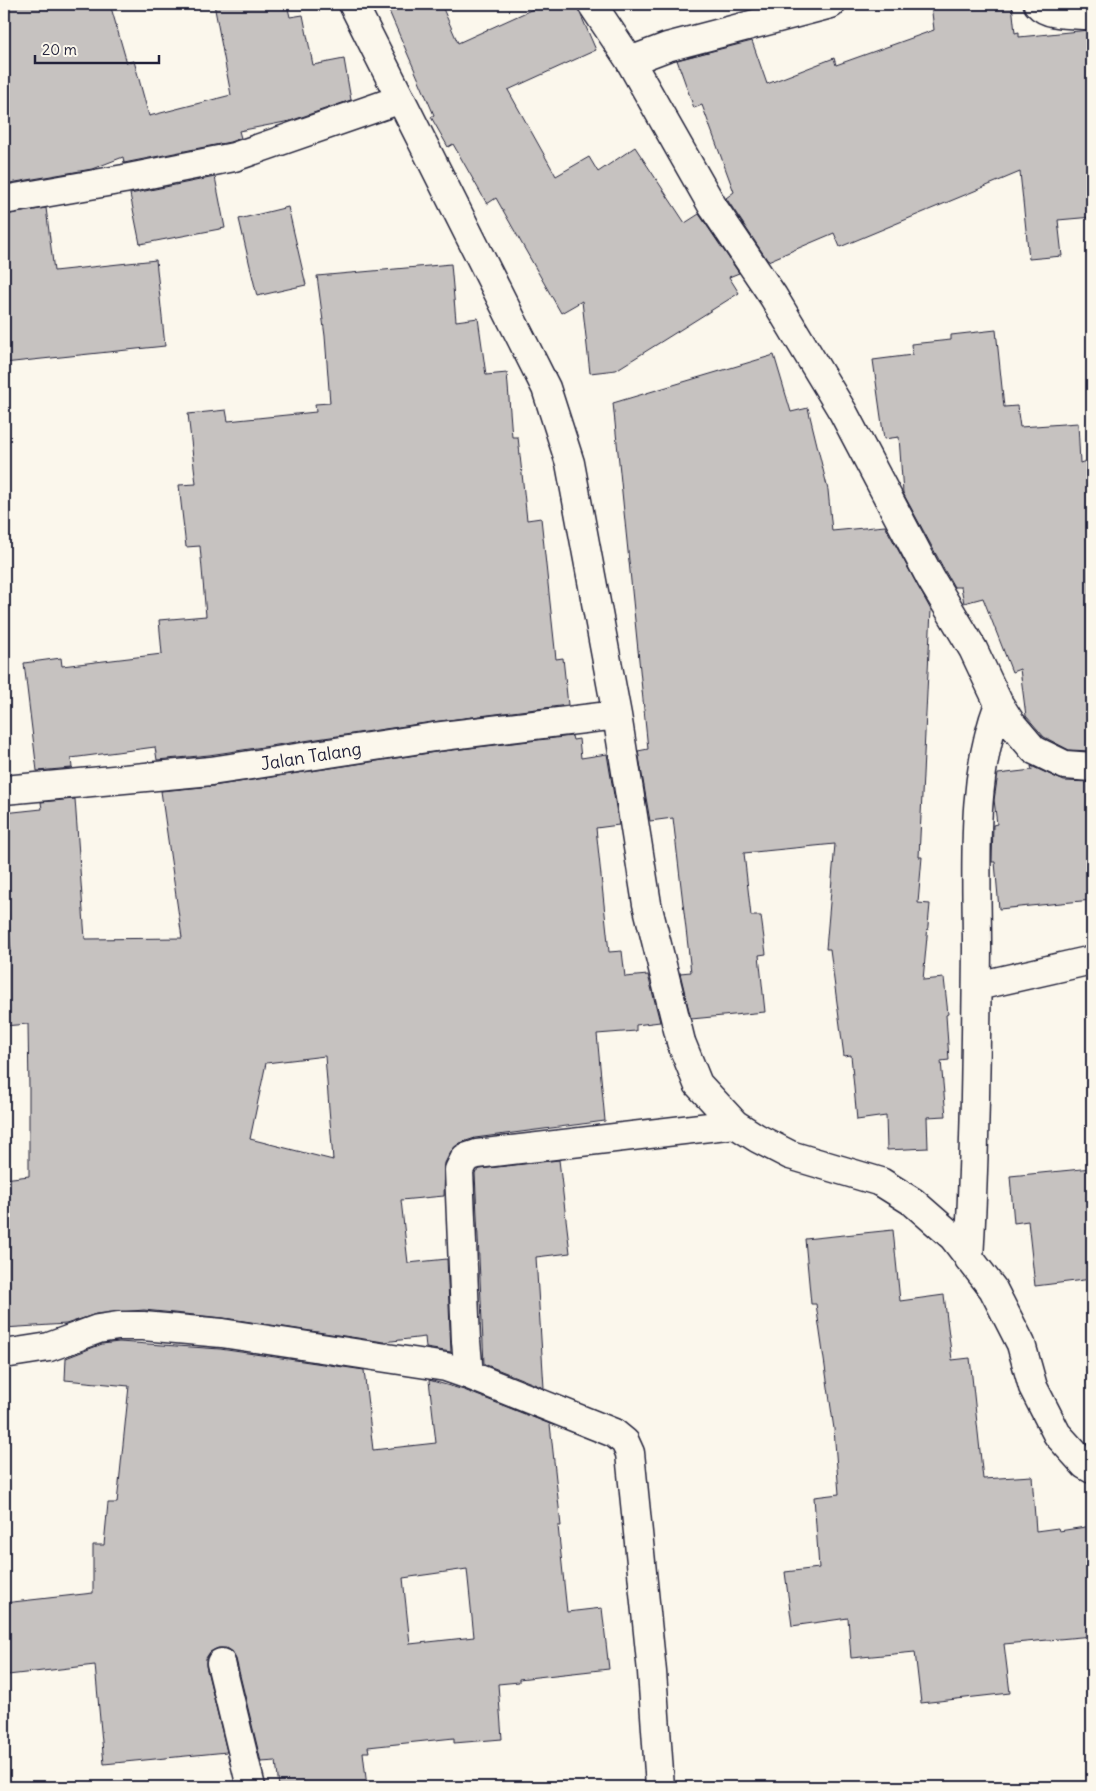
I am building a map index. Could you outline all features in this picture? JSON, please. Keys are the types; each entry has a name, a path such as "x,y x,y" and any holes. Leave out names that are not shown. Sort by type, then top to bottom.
{"street":[{"path":"353,4 546,388 570,463 617,715 648,904 681,1042 698,1084 735,1124 790,1155 881,1182 913,1202 953,1237 992,1289 1021,1344 1033,1387 1057,1434 1085,1465 1092,1469"},
{"path":"592,4 630,61 713,207 773,296 843,412 931,579 973,649 999,704 1034,750 1065,765 1092,767"},
{"path":"630,61 667,47 831,4"},
{"path":"1038,4 1043,10 1088,15"},
{"path":"4,200 124,179 234,156 401,99"},
{"path":"970,1259 976,1152 978,811 988,733 999,704"},
{"name":"Jalan Talang","path":"4,790 211,771 434,737 617,715"},
{"path":"976,986 1092,960"},
{"path":"469,1375 459,1170 465,1158 477,1154 735,1124"},
{"path":"4,1354 49,1347 98,1329 118,1326 142,1326 222,1333 446,1367 614,1433 625,1442 630,1453 652,1672 660,1787"},
{"path":"221,1663 251,1787"}],"building":[{"path":"4,4 110,4 127,63 134,61 149,116 231,95 214,4 287,4 290,17 303,15 313,65 344,59 351,100 290,121 239,131 241,138 230,142 124,163 123,157 92,169 4,184"},
{"path":"386,4 441,4 458,43 544,4 576,4 596,50 508,90 556,176 589,157 598,172 635,147 685,223 699,214 739,273 729,277 739,293 616,370 590,373 582,301 561,313 496,198 487,204 453,144 448,147 431,117 434,115"},
{"path":"931,4 1012,4 1015,33 1019,32 1019,37 1089,30 1092,63 1092,217 1058,220 1062,256 1029,259 1020,172 840,247 834,233 768,261 726,198 734,192 702,105 694,108 677,60 752,41 767,84 834,58 836,65 934,30"},
{"path":"215,177 225,228 140,244 130,194"},
{"path":"288,207 306,285 257,296 239,219"},
{"path":"46,208 54,271 156,260 165,346 4,363 4,215"},
{"path":"451,264 456,321 478,318 486,375 507,373 512,437 518,437 527,520 541,518 556,659 563,658 568,705 432,722 209,755 157,760 155,747 71,758 72,768 37,771 24,663 61,658 62,666 162,654 159,620 206,616 200,546 186,547 179,485 196,484 188,414 226,410 228,421 316,412 315,404 330,403 325,336 317,276"},
{"path":"996,330 1004,407 1017,406 1020,427 1078,423 1080,463 1092,459 1092,751 1069,750 1044,737 1026,716 1020,669 1012,672 983,598 964,603 961,587 954,587 903,493 899,437 884,439 873,360 912,355 911,344 951,340 951,335"},
{"path":"774,355 791,412 808,408 828,490 832,531 885,526 931,610 919,857 922,857 918,903 930,904 923,980 944,978 948,1014 946,1015 949,1060 941,1061 946,1116 927,1117 928,1148 887,1150 886,1116 857,1120 851,1055 844,1056 830,949 826,949 835,844 744,853 751,916 761,916 766,954 759,955 765,1012 691,1019 680,973 691,972 673,818 650,821 638,751 648,749 613,403"},
{"path":"572,736 573,740 579,739 581,758 607,754 619,825 596,828 609,952 622,951 625,977 648,975 660,1022 636,1025 636,1031 597,1034 605,1121 475,1138 460,1143 451,1151 445,1163 444,1196 401,1200 408,1263 447,1259 451,1352 426,1348 425,1337 384,1342 224,1318 144,1310 96,1314 66,1324 4,1328 4,1179 29,1176 29,1089 28,1024 4,1026 4,952 11,951 4,872 4,813 42,809 41,802 75,799 85,939 182,938 161,791 213,786 436,752","holes":["325,1056 333,1160 250,1139 266,1063"]},
{"path":"1031,766 1064,781 1092,782 1092,900 999,909 995,862 992,862 993,825 997,824 994,800 998,774 1032,770"},
{"path":"559,1160 570,1253 536,1257 544,1388 484,1364 475,1173 480,1169"},
{"path":"1092,1168 1092,1279 1035,1286 1028,1221 1014,1223 1010,1176"},
{"path":"893,1230 900,1301 944,1295 952,1360 970,1358 983,1479 1032,1476 1036,1531 1058,1528 1059,1531 1092,1526 1092,1585 1089,1586 1092,1636 1004,1644 1010,1693 921,1703 915,1652 851,1658 848,1618 792,1626 785,1572 819,1568 814,1497 839,1494 834,1429 816,1304 811,1304 805,1239"},
{"path":"119,1342 220,1349 364,1370 373,1450 436,1443 429,1380 464,1390 550,1424 561,1526 558,1526 567,1612 602,1608 609,1669 519,1679 519,1682 498,1684 502,1739 454,1743 454,1738 368,1747 369,1752 363,1752 367,1787 279,1787 276,1761 261,1762 236,1659 232,1652 226,1648 218,1648 210,1652 206,1658 206,1666 227,1752 104,1764 95,1665 8,1675 4,1638 4,1603 93,1593 93,1545 104,1545 108,1503 117,1503 129,1386 65,1380 66,1358 102,1344","holes":["467,1569 474,1637 410,1644 403,1578"]}]}
